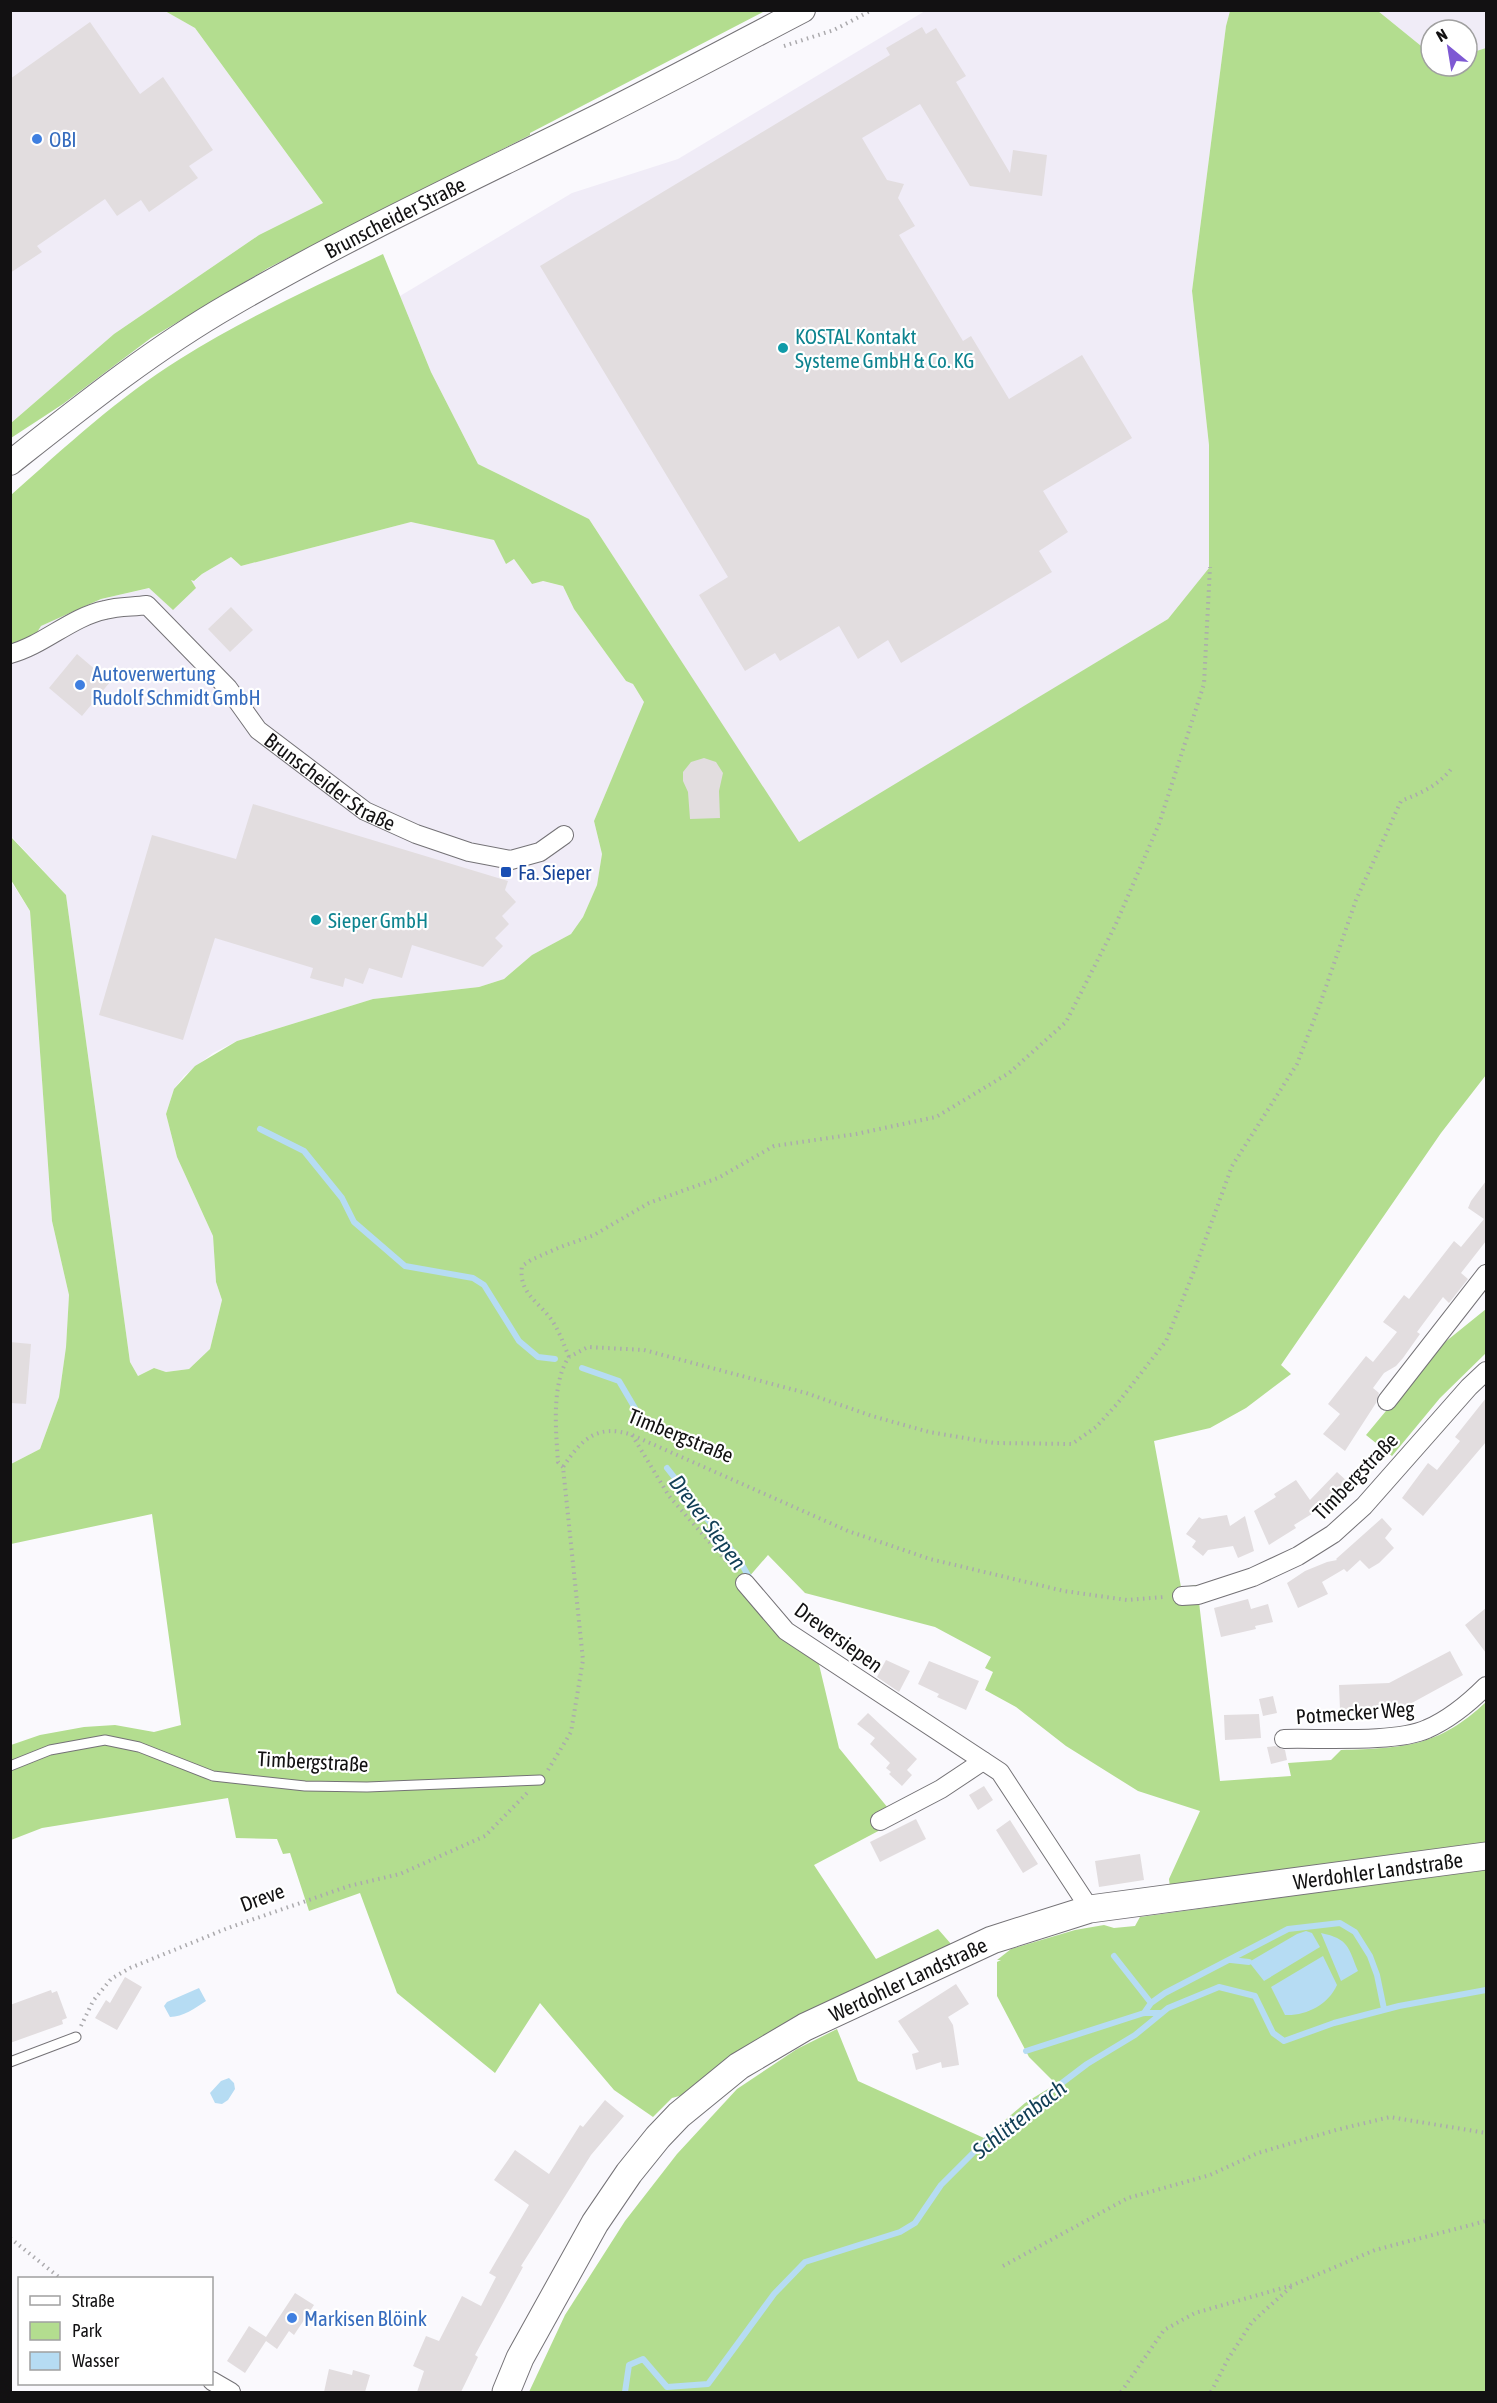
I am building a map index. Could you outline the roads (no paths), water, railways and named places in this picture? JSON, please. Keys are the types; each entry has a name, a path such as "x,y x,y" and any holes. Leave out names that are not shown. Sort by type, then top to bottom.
{"main road":[{"name":"Brunscheider Straße","path":"10,463 145,360 229,306 449,188 592,119 803,10"},
{"name":"Werdohler Landstraße","path":"506,2392 520,2358 595,2223 658,2137 698,2098 739,2066 815,2022 992,1940 1090,1909 1486,1856"}],"street":[{"name":"Brunscheider Straße","path":"10,654 26,650 61,629 104,610 147,605 228,688 258,730 365,811 416,834 469,852 511,860 540,852 564,835"},
{"name":"Timbergstraße","path":"1387,1401 1486,1274"},
{"name":"Timbergstraße","path":"1182,1596 1198,1595 1252,1577 1298,1556 1333,1534 1364,1506 1469,1387 1486,1371"},
{"name":"Dreversiepen","path":"745,1583 786,1631 1000,1772 1090,1909"},
{"name":"Potmecker Weg","path":"1284,1739 1414,1734 1448,1718 1486,1686"},
{"path":"880,1821 941,1789 983,1761"},
{"path":"213,2382 231,2392"}],"lane":[{"name":"Timbergstraße","path":"10,1766 50,1750 105,1740 139,1747 213,1776 306,1786 367,1787 540,1780"},
{"path":"10,2062 76,2037"}],"water":[{"path":"1306,1931 1312,1933 1320,1947 1264,1981 1249,1962"},
{"path":"1321,1933 1337,1938 1346,1945 1358,1971 1341,1981"},
{"path":"1323,1956 1337,1985 1333,1992 1316,2008 1301,2014 1285,2015 1271,1987"},
{"path":"199,1988 206,2001 184,2014 170,2017 164,2006 167,2002"},
{"path":"229,2078 234,2083 235,2089 228,2100 222,2104 215,2103 210,2093 221,2081"}],"waterway":[{"name":"Drever Siepen","path":"260,1129 304,1151 342,1198 354,1222 405,1266 473,1278 484,1285 519,1341 538,1357 555,1359"},
{"path":"582,1368 619,1381 646,1427"},
{"name":"Drever Siepen","path":"667,1468 738,1558 749,1577"},
{"path":"1144,2013 1151,2003 1165,1993 1288,1929 1340,1923 1355,1932 1370,1956 1377,1975 1384,2009"},
{"path":"1114,1956 1151,2003"},
{"path":"1231,1960 1249,1962"},
{"name":"Schlittenbach","path":"625,2392 629,2365 643,2359 667,2387 708,2384 774,2294 805,2262 900,2232 915,2223 941,2185 984,2142 1087,2064 1135,2035 1168,2008 1219,1987 1255,1996 1273,2033 1284,2041 1334,2023 1399,2006 1486,1990"},
{"path":"1026,2051 1144,2013 1160,2013"}],"place":[{"name":"OBI","path":"37,139"},
{"name":"KOSTAL Kontakt Systeme GmbH & Co. KG","path":"783,348"},
{"name":"Autoverwertung Rudolf Schmidt GmbH","path":"80,685"},
{"name":"Fa. Sieper","path":"506,872"},
{"name":"Sieper GmbH","path":"316,920"},
{"name":"Markisen Blöink","path":"292,2318"}]}
